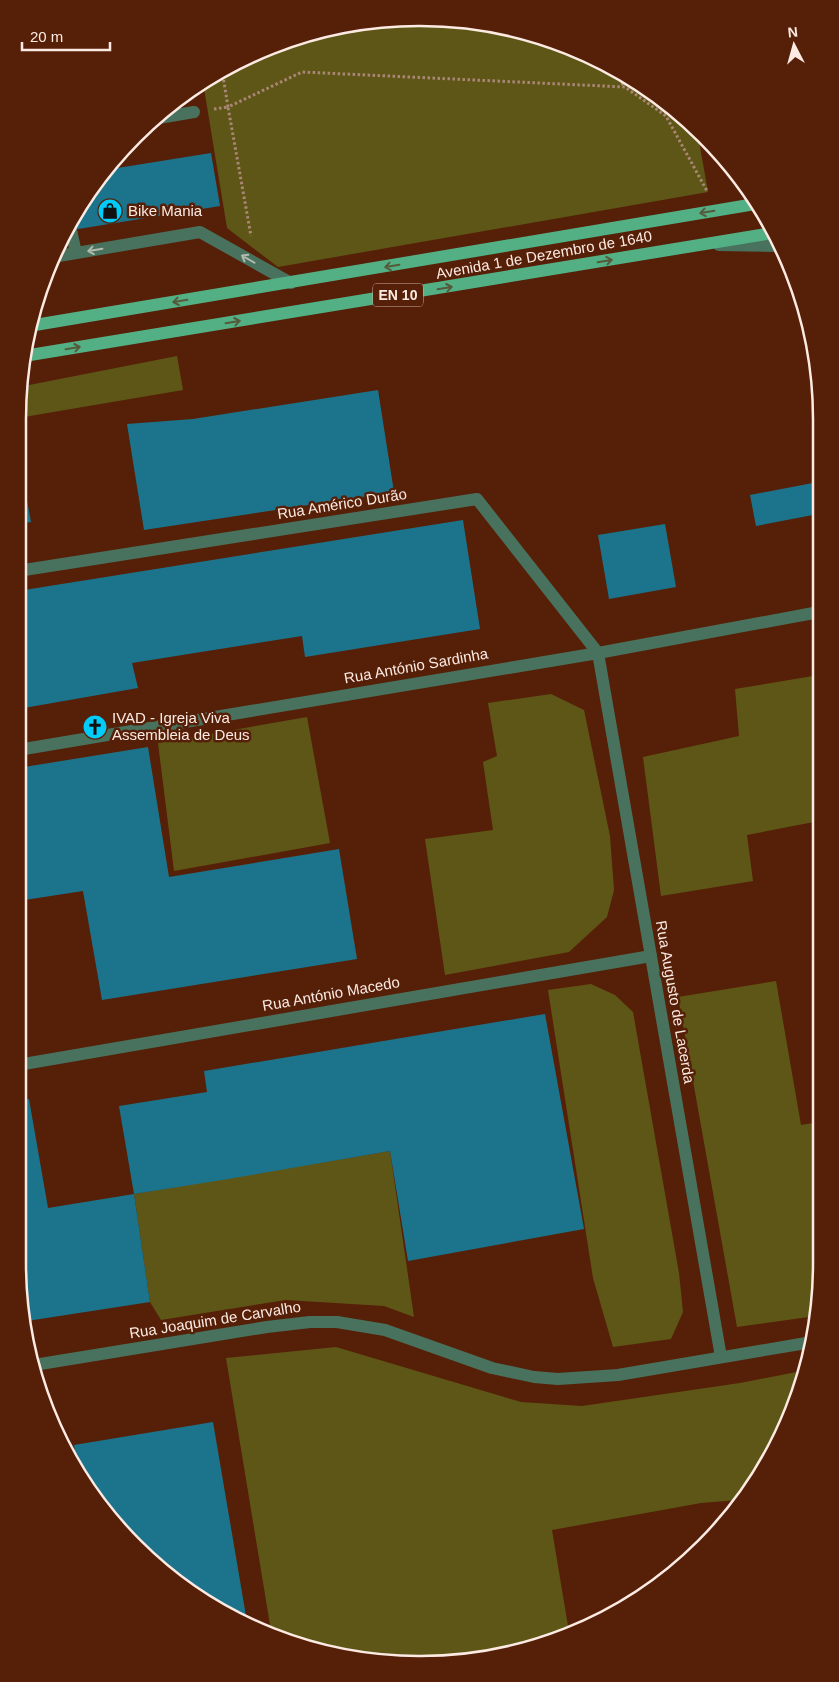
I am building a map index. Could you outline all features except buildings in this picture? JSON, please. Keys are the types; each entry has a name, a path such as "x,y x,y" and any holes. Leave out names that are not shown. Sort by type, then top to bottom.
{"main road":[{"name":"Avenida 1 de Dezembro de 1640","path":"38,324 749,205"},
{"name":"Avenida 1 de Dezembro de 1640","path":"32,355 766,234"}],"street":[{"path":"170,116 194,112"},
{"path":"63,255 200,232 290,283"},
{"path":"72,236 76,253"},
{"path":"702,244 772,246"},
{"name":"Rua Américo Durão","path":"26,570 477,499 598,653"},
{"name":"Rua António Sardinha","path":"26,749 598,653 813,613"},
{"name":"Rua Augusto de Lacerda","path":"598,653 721,1357"},
{"name":"Rua António Macedo","path":"26,1064 651,956"},
{"name":"Rua Joaquim de Carvalho","path":"40,1364 267,1327 310,1322 337,1322 385,1330 492,1368 558,1380 618,1375 804,1343"}],"path":[{"path":"194,112 228,106 302,72 625,87"},
{"path":"223,79 256,264"},
{"path":"622,83 625,87 666,116 716,211"}],"shaded area":[{"path":"394,27 445,27 496,34 546,47 570,56 616,79 659,108 699,142 708,192 278,267 227,228 204,91 246,67 293,47 343,34"},
{"path":"177,356 183,390 26,417 28,385"},
{"path":"813,676 813,822 747,835 753,881 661,896 643,757 739,736 735,689"},
{"path":"551,694 584,710 610,836 614,890 607,917 569,952 445,975 425,839 493,830 483,762 497,756 488,703"},
{"path":"307,717 330,843 174,871 158,743"},
{"path":"776,981 801,1125 813,1123 813,1262 809,1317 737,1327 678,997"},
{"path":"591,984 615,995 633,1012 679,1273 683,1312 671,1339 613,1347 593,1278 548,990"},
{"path":"390,1151 414,1317 384,1306 286,1300 161,1320 150,1302 134,1194"},
{"path":"336,1347 521,1402 582,1406 740,1383 797,1372 783,1413 772,1436 760,1459 732,1500 701,1503 552,1530 568,1627 546,1635 496,1648 445,1655 420,1656 394,1655 343,1648 293,1635 270,1626 226,1358"}],"place":[{"name":"Bike Mania","path":"110,211"},
{"name":"IVAD - Igreja Viva Assembleia de Deus","path":"95,727"}]}
